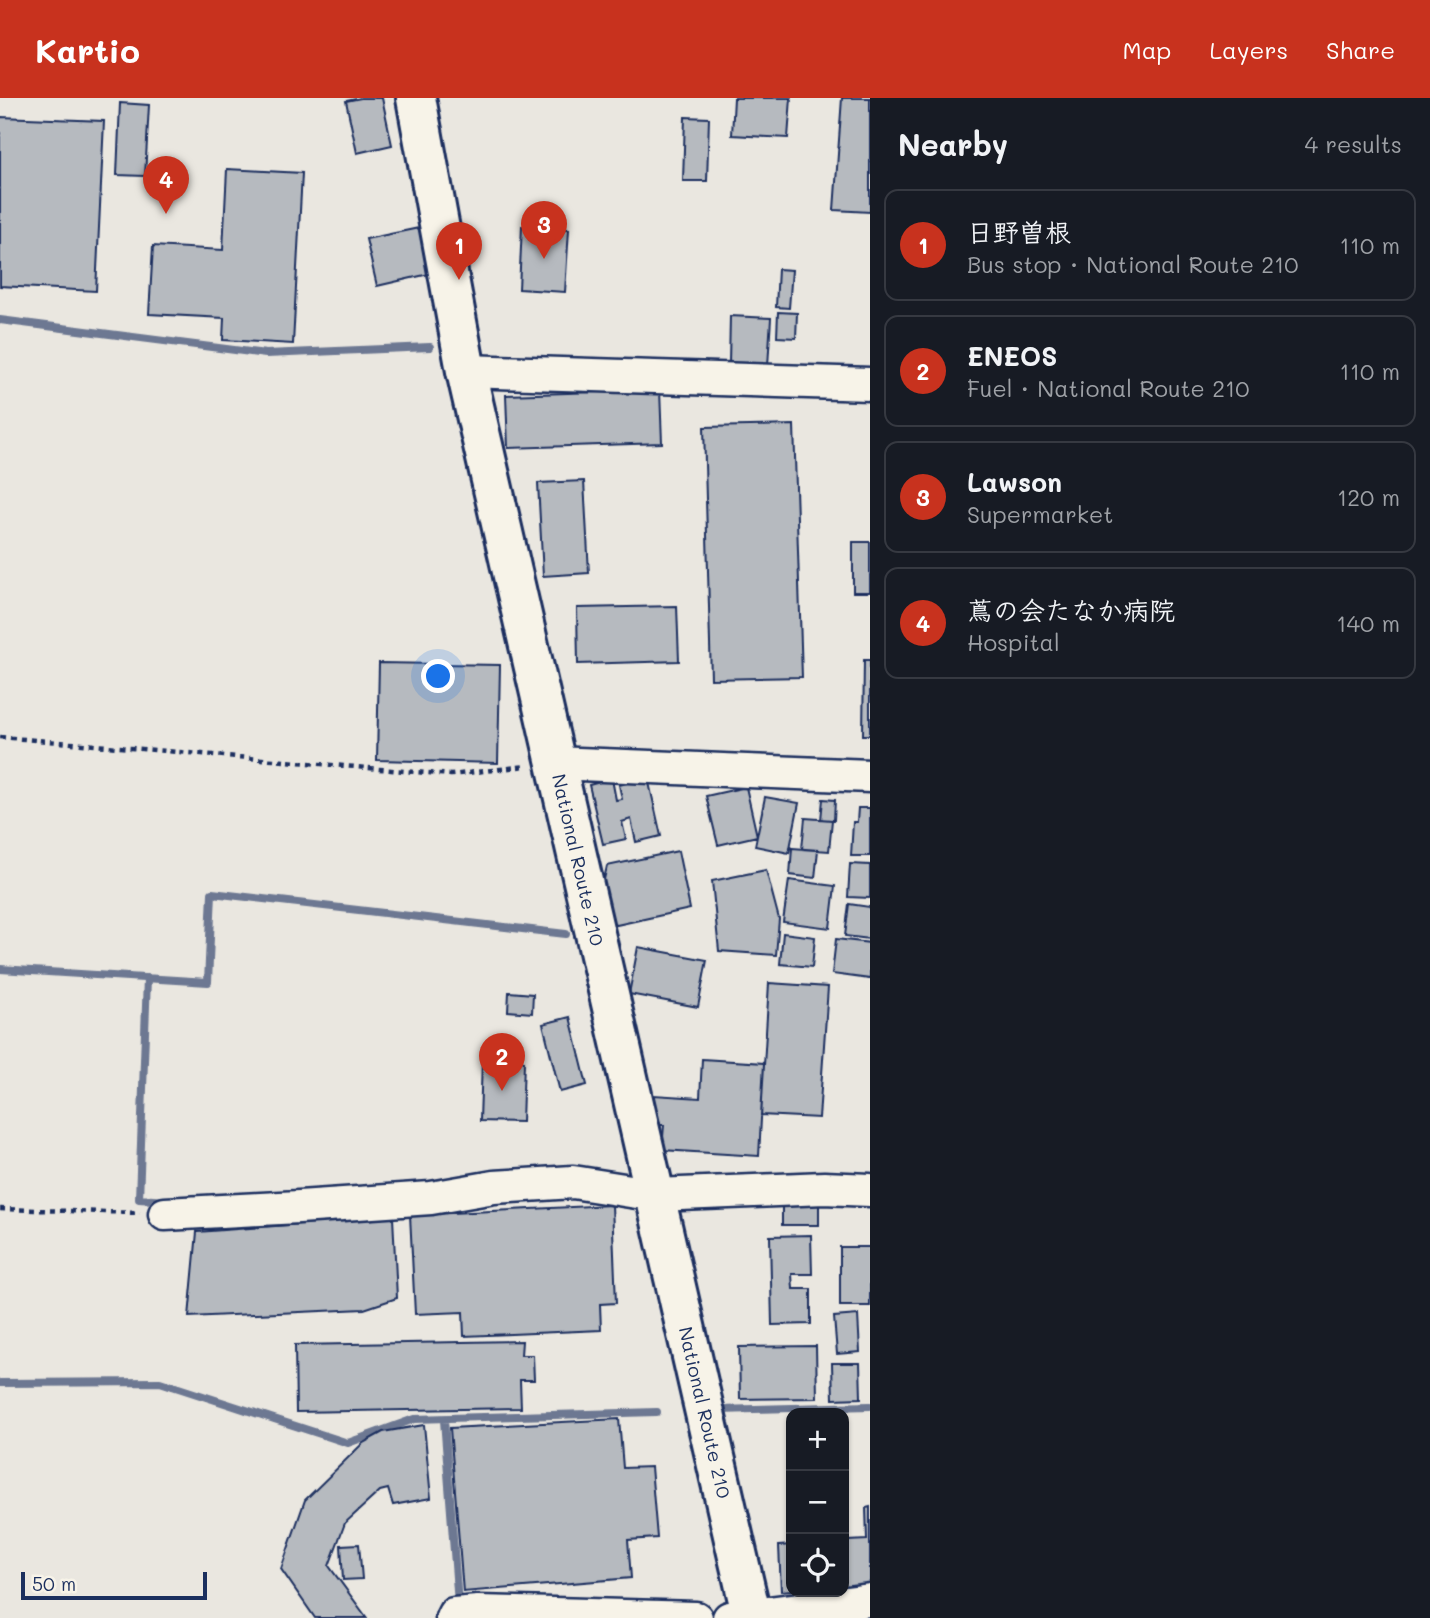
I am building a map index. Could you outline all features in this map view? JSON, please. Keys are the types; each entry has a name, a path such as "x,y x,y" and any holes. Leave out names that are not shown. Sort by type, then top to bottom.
{"highway":[{"name":"National Route 210","path":"416,98 466,371 656,1195 744,1617"}],"street":[{"path":"466,371 870,384"},
{"path":"555,763 870,776"},
{"path":"165,1214 418,1199 494,1187 573,1182 656,1195 824,1188 870,1190"},
{"path":"744,1617 870,1600"},
{"path":"452,1618 454,1614 478,1612 696,1618"}],"path":[{"path":"0,737 451,775 555,763"},
{"path":"0,1209 165,1214"}],"building":[{"path":"382,98 392,145 357,153 346,101"},
{"path":"734,98 791,98 788,138 732,135"},
{"path":"842,98 870,98 870,212 834,210"},
{"path":"120,103 149,105 145,176 117,175"},
{"path":"0,117 104,121 96,291 0,286"},
{"path":"685,117 709,118 707,181 683,181"},
{"path":"227,169 302,173 293,344 223,340 224,318 149,314 153,246 223,250"},
{"path":"522,226 569,229 565,292 519,289"},
{"path":"419,228 429,274 377,286 366,239"},
{"path":"778,269 792,270 789,308 776,307"},
{"path":"778,312 797,313 796,338 777,337"},
{"path":"730,316 771,318 768,366 729,364"},
{"path":"660,390 662,443 508,448 506,395"},
{"path":"794,425 802,677 711,679 704,427"},
{"path":"584,481 589,573 543,576 538,483"},
{"path":"853,542 870,542 870,592 853,592"},
{"path":"677,606 679,661 578,664 577,608"},
{"path":"864,660 870,660 870,735 863,735"},
{"path":"379,663 500,665 498,763 377,760"},
{"path":"648,778 661,836 636,842 631,819 622,822 626,839 603,844 589,785 612,779 616,800 622,799 619,785"},
{"path":"746,787 757,836 718,845 706,796"},
{"path":"765,797 799,803 789,853 755,846"},
{"path":"823,799 835,800 834,820 821,820"},
{"path":"858,808 870,808 870,856 851,856 853,822 857,822"},
{"path":"805,818 832,820 829,851 802,849"},
{"path":"792,848 818,850 815,878 790,875"},
{"path":"678,851 690,909 612,926 603,884 607,866"},
{"path":"850,864 870,865 870,898 848,897"},
{"path":"766,870 779,919 776,955 719,951 712,881"},
{"path":"789,880 835,886 830,928 783,922"},
{"path":"849,904 870,907 870,939 845,936"},
{"path":"783,933 815,937 812,967 780,964"},
{"path":"836,939 870,943 870,979 832,974"},
{"path":"638,947 707,960 698,1007 629,994"},
{"path":"769,983 828,987 819,1118 761,1115"},
{"path":"509,992 533,994 532,1013 508,1011"},
{"path":"570,1017 587,1085 560,1092 543,1024"},
{"path":"702,1059 764,1063 759,1156 662,1150 664,1125 653,1125 654,1095 700,1098"},
{"path":"482,1060 524,1061 522,1122 480,1121"},
{"path":"782,1199 819,1199 819,1225 782,1225"},
{"path":"612,1205 616,1303 600,1304 601,1330 464,1336 463,1312 415,1314 410,1215"},
{"path":"393,1217 397,1298 364,1309 189,1317 197,1232"},
{"path":"811,1235 812,1274 792,1274 793,1289 811,1289 811,1324 772,1325 770,1236"},
{"path":"840,1247 870,1247 870,1306 840,1306"},
{"path":"858,1315 860,1352 837,1354 834,1317"},
{"path":"522,1341 521,1355 533,1355 534,1380 520,1380 521,1408 296,1412 295,1345"},
{"path":"816,1346 817,1398 740,1399 739,1347"},
{"path":"832,1363 860,1363 861,1398 833,1399"},
{"path":"619,1419 623,1468 651,1467 657,1538 628,1540 631,1578 463,1592 450,1428"},
{"path":"424,1425 431,1498 393,1505 388,1489 380,1491 345,1523 329,1566 367,1618 315,1618 281,1569 305,1500 363,1443 383,1432"},
{"path":"870,1507 870,1585 849,1587 849,1541 867,1540 866,1508"},
{"path":"359,1544 362,1579 343,1580 341,1545"},
{"path":"786,1545 786,1590 781,1591 779,1546"}],"waterway":[{"path":"0,320 266,354 430,347"},
{"path":"0,969 208,982 212,893 566,934"},
{"path":"147,978 139,1199 167,1201"},
{"path":"0,1383 160,1382 348,1443 414,1419 657,1412"},
{"path":"720,1410 870,1406"},
{"path":"444,1420 458,1604"}],"place":[{"name":"蔦の会たなか病院","path":"166,214"},
{"name":"Lawson","path":"544,259"},
{"name":"日野曽根","path":"459,280"},
{"name":"ENEOS","path":"502,1091"}]}
